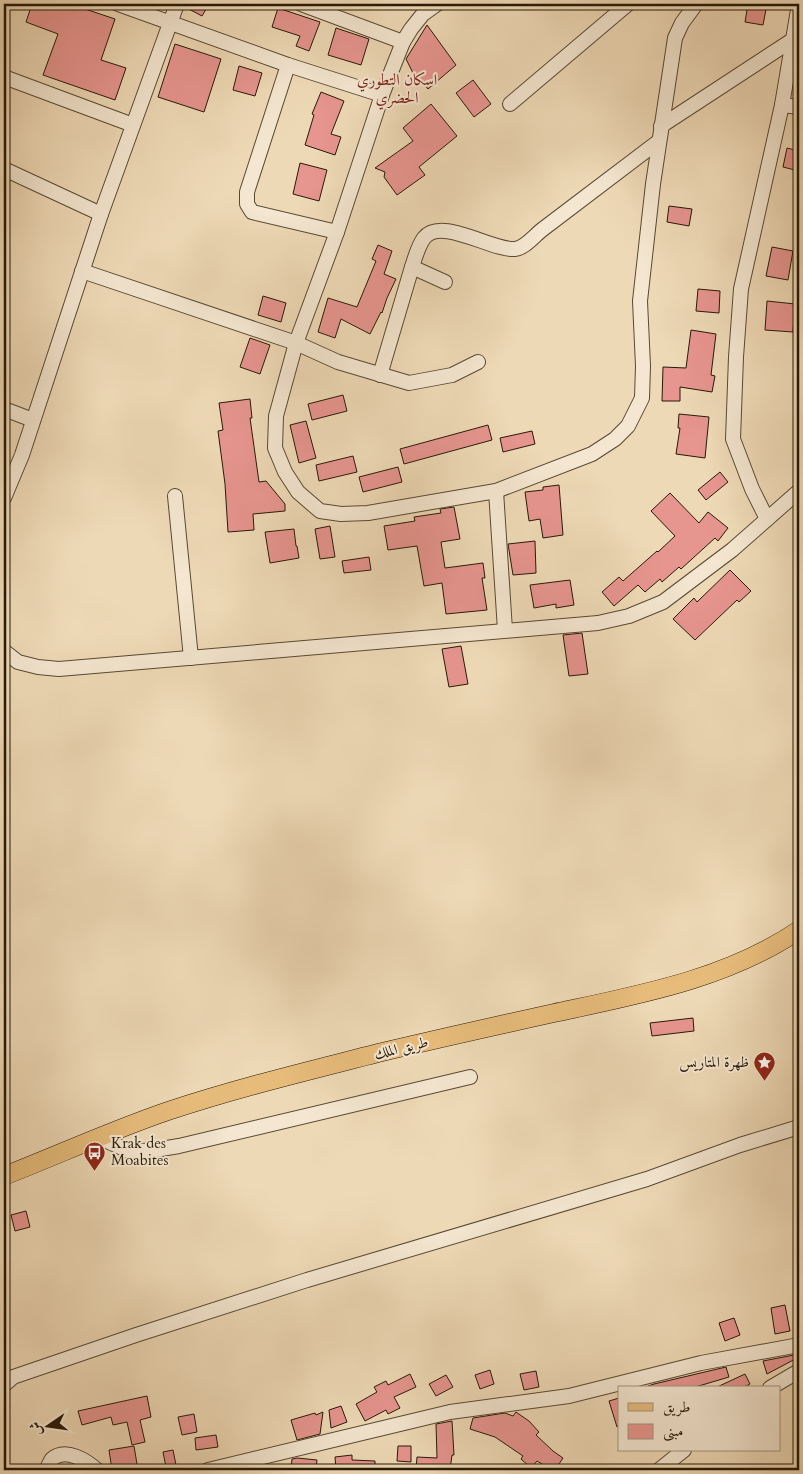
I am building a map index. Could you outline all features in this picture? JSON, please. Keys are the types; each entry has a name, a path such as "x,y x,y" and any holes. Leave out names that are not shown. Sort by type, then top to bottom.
{"main road":[{"name":"طريق الملك","path":"4,1176 98,1137 168,1111 242,1088 418,1044 630,997 671,986 732,965 799,930"}],"street":[{"path":"118,4 288,65 382,95"},
{"path":"4,498 22,455 101,214 172,23 177,4"},
{"path":"301,4 403,42"},
{"path":"437,4 423,14 411,28 403,42 382,95 337,232 296,343 276,416 275,448 285,472 298,492 320,511 341,514 368,513 496,491 592,454 615,439 628,426 642,398 643,366 640,301 653,184 675,38 682,23 696,4"},
{"path":"510,104 628,4"},
{"path":"767,519 752,489 734,439 735,366 742,289 782,105 795,55 794,39 799,4"},
{"path":"661,126 794,39"},
{"path":"288,65 247,192 247,204 252,212 337,232"},
{"path":"4,77 133,125"},
{"path":"782,105 799,107"},
{"path":"380,375 412,267 423,239 434,232 452,231 505,248 517,249 659,141"},
{"path":"4,169 101,214"},
{"path":"412,267 445,282"},
{"path":"82,271 296,343 338,362 409,383 452,375 478,362"},
{"path":"4,409 33,420"},
{"path":"496,491 506,630"},
{"path":"4,651 18,662 38,667 59,669 598,623 629,616 663,602 732,550 799,491"},
{"path":"174,496 191,658"},
{"path":"98,1137 127,1150 150,1151 179,1146 470,1077"},
{"path":"4,1385 13,1377 145,1332 307,1280 646,1179 740,1145 799,1127"},
{"path":"208,1470 450,1412 569,1396 700,1364 799,1345"},
{"path":"773,1386 799,1371"},
{"path":"659,1470 682,1452"},
{"path":"46,1470 52,1460 61,1455 73,1456 89,1462 97,1470"}],"building":[{"path":"32,4 58,4 75,10 76,6 115,19 101,60 126,68 115,100 43,75 58,34 26,22"},
{"path":"186,4 209,4 202,16 185,7"},
{"path":"748,4 767,4 763,25 745,22"},
{"path":"278,8 320,22 309,51 296,46 300,36 272,27"},
{"path":"427,25 456,65 428,89 413,73 406,59"},
{"path":"336,28 369,39 361,65 328,55"},
{"path":"175,44 221,59 204,112 158,97"},
{"path":"239,66 262,73 255,96 233,90"},
{"path":"473,80 491,104 474,117 456,93"},
{"path":"321,92 344,101 331,134 341,137 335,155 305,145 314,115 312,114"},
{"path":"431,104 457,136 419,167 425,175 397,195 384,177 385,172 375,168 413,141 403,128"},
{"path":"787,148 799,151 799,171 783,167"},
{"path":"300,163 327,170 319,201 293,194"},
{"path":"669,206 692,209 689,226 667,222"},
{"path":"378,245 392,251 384,274 396,279 382,313 370,334 341,319 335,338 318,332 328,298 357,307 376,261 372,259"},
{"path":"772,247 793,251 788,280 766,276"},
{"path":"698,289 720,291 719,313 696,311"},
{"path":"263,296 286,303 281,322 258,315"},
{"path":"767,301 795,304 793,332 765,330"},
{"path":"691,330 716,334 711,375 715,376 712,392 680,387 680,401 662,401 663,367 686,368"},
{"path":"250,338 270,345 260,374 240,367"},
{"path":"343,395 347,411 312,420 308,404"},
{"path":"250,399 252,418 250,418 259,482 266,481 285,504 285,511 253,514 254,530 228,532 225,484 218,431 223,430 219,403"},
{"path":"679,414 709,417 705,458 676,454 680,428 678,428"},
{"path":"306,421 316,458 299,463 290,425"},
{"path":"488,425 492,440 404,464 400,449"},
{"path":"532,431 535,444 503,452 500,438"},
{"path":"353,456 357,472 319,481 316,465"},
{"path":"398,467 402,482 363,492 359,477"},
{"path":"720,472 728,482 706,500 698,490"},
{"path":"559,485 563,535 543,538 540,519 529,521 525,492 543,490 543,487"},
{"path":"670,493 699,523 708,512 728,528 718,541 715,538 681,569 679,567 662,582 660,579 645,592 638,585 614,606 602,592 619,577 623,581 675,536 651,511"},
{"path":"454,507 460,539 441,542 445,568 483,563 485,578 482,578 487,610 446,614 442,583 424,586 417,546 388,550 384,526 415,521 414,517 441,513 440,509"},
{"path":"330,526 335,557 320,559 315,529"},
{"path":"294,529 299,558 270,563 265,532"},
{"path":"535,541 536,573 513,575 508,544"},
{"path":"369,557 371,570 344,573 342,561"},
{"path":"730,570 751,591 739,602 737,600 695,640 673,619 694,598 697,602"},
{"path":"570,580 574,605 556,608 556,604 534,608 530,585"},
{"path":"582,633 588,674 569,676 563,635"},
{"path":"461,646 468,684 449,687 442,649"},
{"path":"693,1018 694,1031 652,1036 650,1023"},
{"path":"26,1211 30,1227 15,1231 11,1215"},
{"path":"785,1305 790,1331 775,1334 771,1308"},
{"path":"734,1318 740,1335 725,1341 719,1323"},
{"path":"799,1354 799,1357 767,1374 763,1361"},
{"path":"726,1367 729,1377 699,1386 648,1386"},
{"path":"490,1370 494,1384 480,1389 475,1375"},
{"path":"536,1371 539,1387 524,1390 520,1374"},
{"path":"410,1374 416,1387 394,1397 400,1408 388,1414 386,1410 365,1421 356,1404 377,1392 374,1387 386,1381 388,1385"},
{"path":"745,1374 750,1384 746,1386 719,1386"},
{"path":"446,1375 453,1387 436,1396 429,1384"},
{"path":"147,1396 151,1417 140,1420 145,1442 132,1445 127,1422 113,1425 111,1417 82,1425 78,1411"},
{"path":"618,1398 617,1427 609,1401"},
{"path":"341,1406 347,1422 331,1428 329,1410"},
{"path":"323,1412 320,1434 297,1440 291,1420"},
{"path":"516,1412 529,1421 539,1432 536,1435 563,1458 555,1470 537,1461 531,1468 521,1459 523,1456 495,1437 470,1429 473,1418 505,1413 513,1416"},
{"path":"194,1414 197,1432 182,1435 178,1417"},
{"path":"452,1421 454,1455 452,1455 450,1470 416,1470 417,1457 437,1458 436,1424"},
{"path":"216,1435 218,1447 196,1450 195,1438"},
{"path":"134,1446 138,1470 112,1470 109,1450"},
{"path":"398,1446 411,1446 411,1462 397,1461"},
{"path":"173,1450 176,1465 166,1467 163,1452"},
{"path":"352,1455 352,1460 375,1461 375,1470 336,1470 335,1457"},
{"path":"292,1459 317,1460 316,1470 291,1470"}],"place":[{"name":"ظهرة المتاريس","path":"765,1081"},
{"name":"Krak des Moabites","path":"95,1171"}],"district":[{"name":"اسكان التطوري الحضري","path":"397,89"}]}
